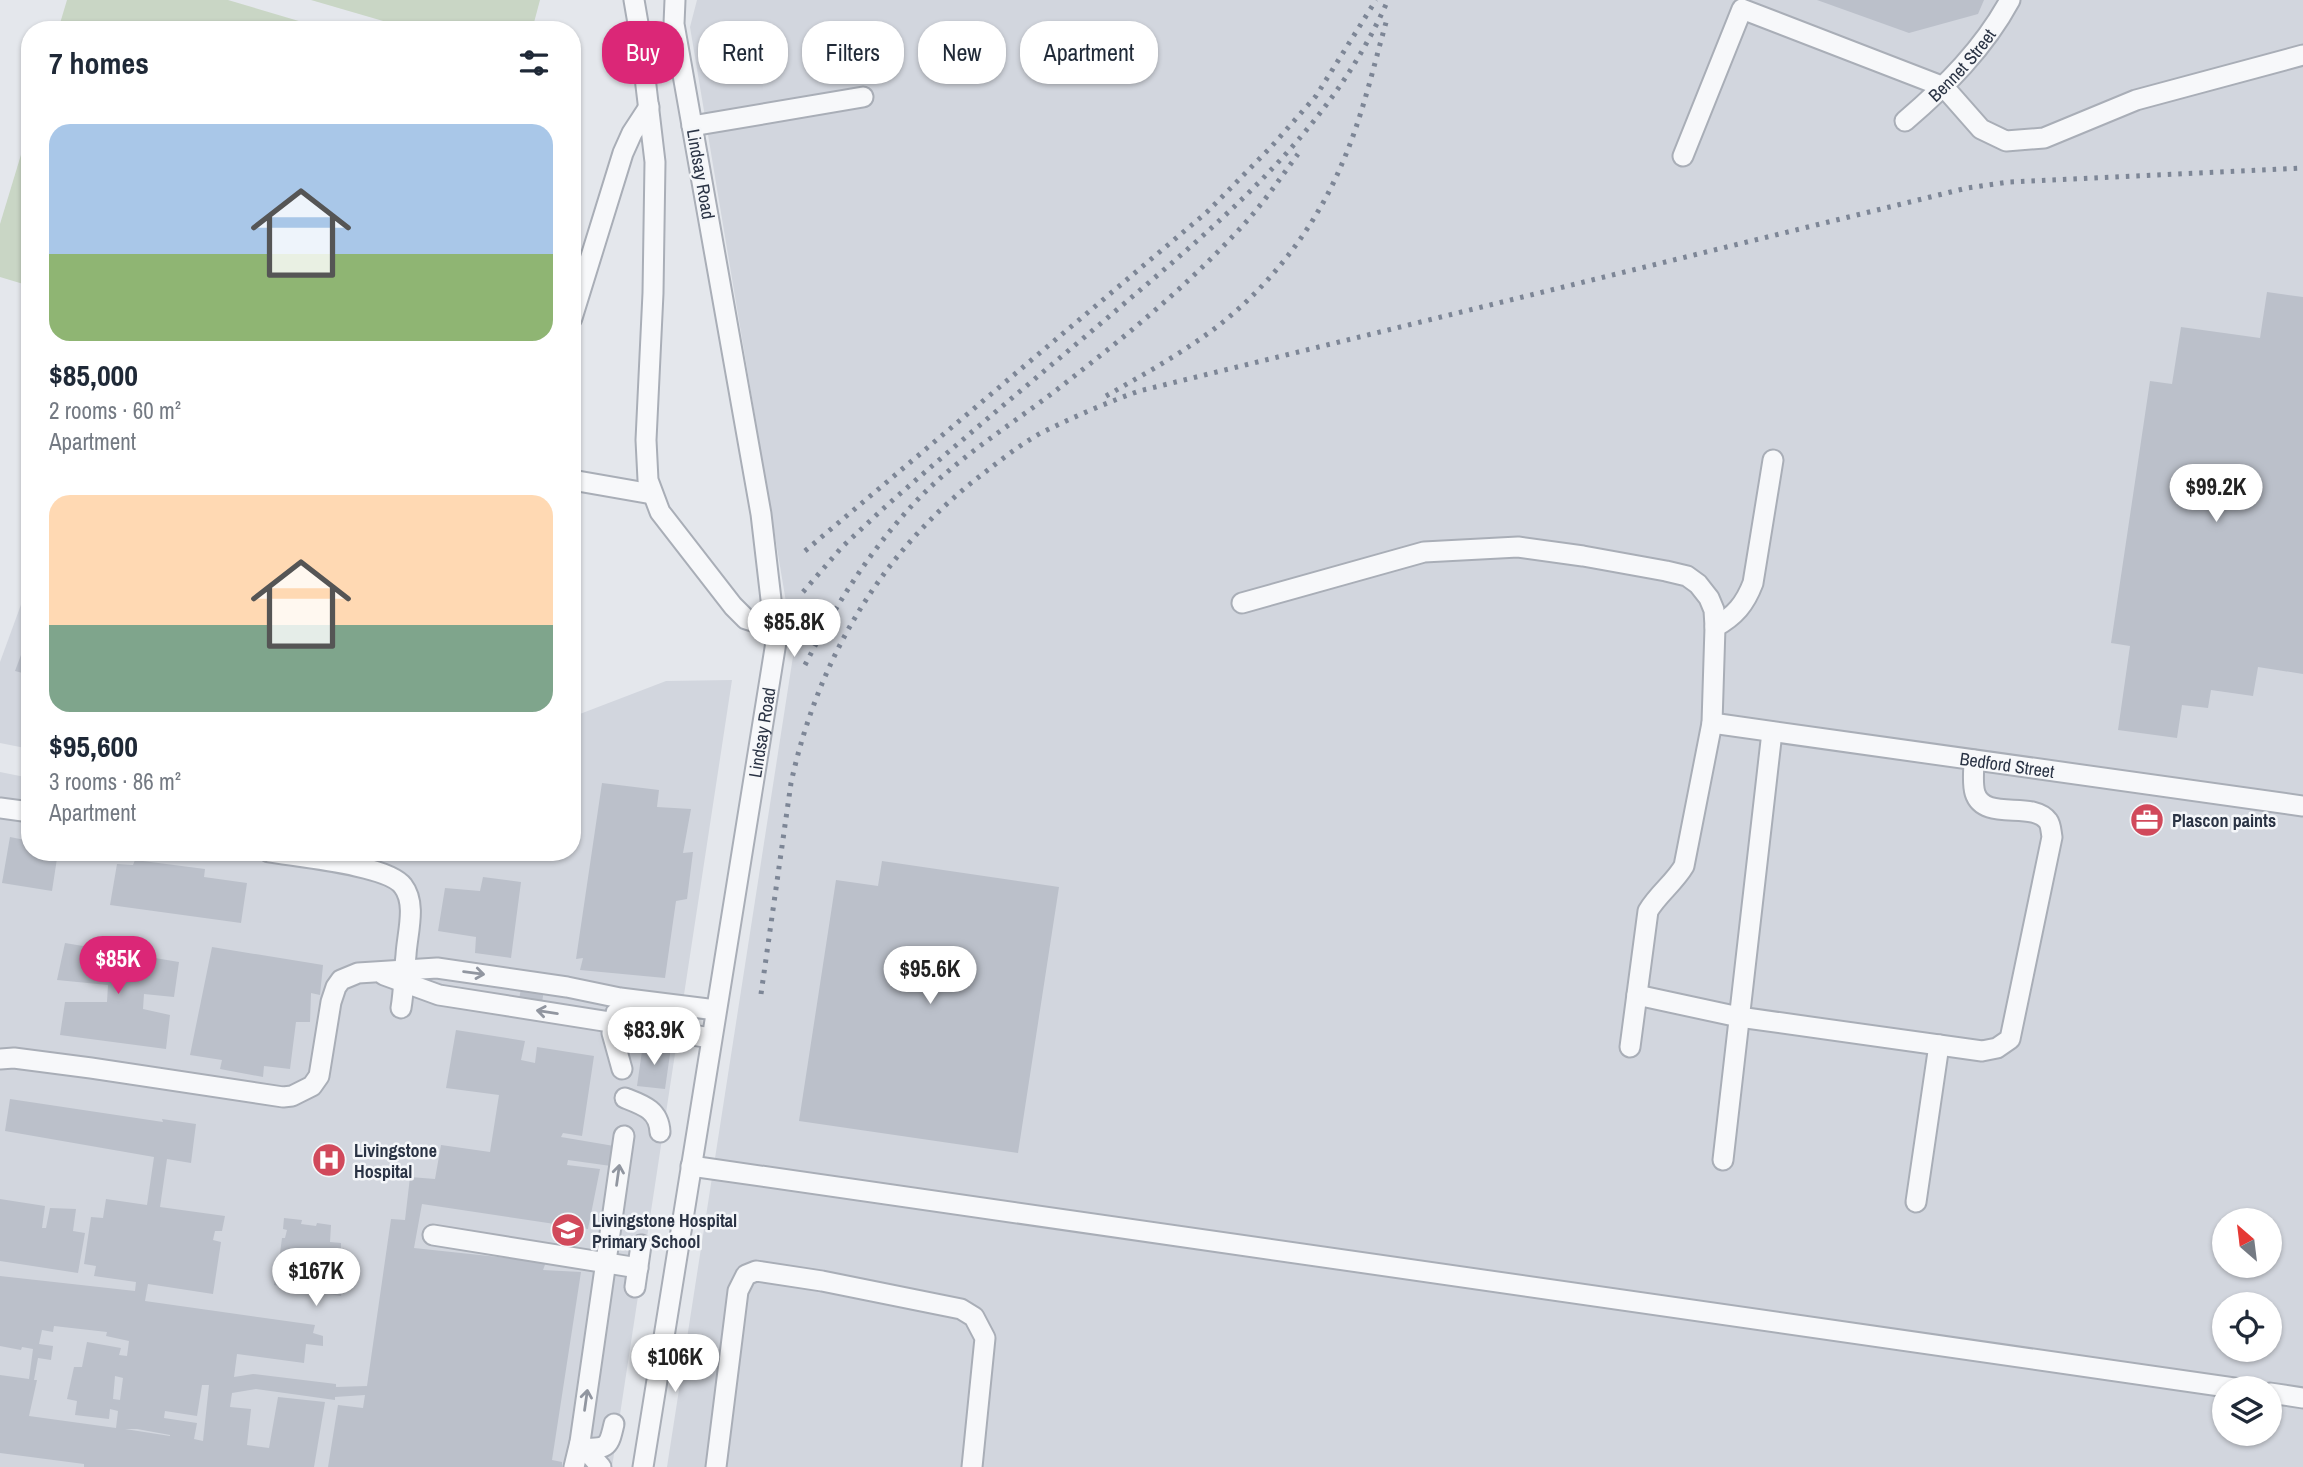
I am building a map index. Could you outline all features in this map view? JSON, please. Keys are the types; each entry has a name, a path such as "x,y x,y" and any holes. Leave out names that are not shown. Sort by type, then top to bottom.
{"street":[{"path":"634,0 655,162 646,460 652,494 660,512 733,606 746,619 774,628"},
{"name":"Lindsay Road","path":"643,1467 776,642 761,514 674,24 675,0"},
{"name":"Bennet Street","path":"1905,121 1944,87 1966,63 2010,0"},
{"path":"1683,156 1742,9 1944,87 1980,128 2006,141 2044,138 2136,100 2303,55"},
{"path":"692,126 863,97"},
{"path":"581,287 622,153 649,107"},
{"path":"1715,627 1729,620 1746,603 1754,583 1773,460"},
{"path":"581,482 652,494"},
{"path":"1242,603 1424,552 1518,547 1667,571 1686,576 1698,584 1714,610 1712,723 1684,866 1648,911 1630,1047"},
{"name":"Bedford Street","path":"1712,723 2303,806"},
{"path":"1723,1160 1772,732"},
{"path":"1637,995 1739,1017 1982,1051 1997,1048 2010,1039 2052,837 2049,822 2040,814 1988,807 1980,802 1974,792 1974,760"},
{"path":"0,808 21,811"},
{"path":"321,861 379,871 399,881 408,897 410,911 406,977 401,1008"},
{"path":"406,977 437,968 567,987 620,998 716,1010"},
{"path":"0,1059 14,1058 283,1097 292,1096 312,1086 319,1076 336,987 341,980 349,976 376,972 406,977 439,995 711,1038"},
{"path":"620,998 614,1022 613,1042 622,1069"},
{"path":"1916,1202 1939,1045"},
{"path":"625,1098 650,1109 657,1117 660,1132"},
{"path":"574,1467 582,1445 624,1136"},
{"path":"691,1166 2212,1385"},
{"path":"433,1235 606,1263 637,1277 641,1245"},
{"path":"716,1467 738,1291 746,1275 756,1272 821,1280 961,1309 974,1317 985,1338 972,1467"},
{"path":"2282,1395 2303,1398"},
{"path":"582,1445 598,1449 605,1446 611,1439 614,1424"},
{"path":"582,1445 601,1467"}],"shaded area":[{"path":"697,0 2303,0 2303,1467 667,1467 794,650 700,84 788,84 788,21 698,21 698,75 690,27"},
{"path":"21,605 21,747 0,743 0,662"},
{"name":"Livingstone Hospital","path":"732,680 612,1467 0,1467 0,772 21,776 21,861 581,861 581,714 666,681"}],"green space":[{"path":"67,0 228,0 299,21 61,21"},
{"path":"311,0 540,0 534,21 383,21"},
{"path":"21,155 21,283 0,277 0,224"}],"building":[{"path":"1817,0 1984,0 1978,14 1909,33"},
{"path":"2267,292 2303,297 2303,674 2258,667 2253,696 2211,690 2208,708 2182,705 2177,738 2118,730 2130,646 2111,643 2150,381 2172,384 2181,327 2260,338"},
{"path":"21,655 21,673 15,671"},
{"path":"602,783 659,790 657,807 691,809 683,853 693,852 687,899 676,901 665,978 580,970 583,958 576,959"},
{"path":"10,837 21,839 21,861 57,861 52,891 2,883"},
{"path":"135,861 143,861 205,869 204,877 247,883 241,923 110,905 117,864 133,865"},
{"path":"882,861 1059,887 1018,1153 799,1121 836,880 878,886"},
{"path":"483,877 521,882 511,958 475,953 476,937 438,931 445,888 480,891"},
{"path":"65,943 179,962 174,997 144,994 143,1009 170,1015 166,1049 60,1035 65,1002 107,1002 108,985 57,980"},
{"path":"212,947 323,965 320,995 311,993 310,1022 296,1022 290,1069 264,1066 263,1077 220,1069 222,1060 190,1055"},
{"path":"521,988 544,989 542,1003 519,1000"},
{"path":"456,1030 525,1041 521,1060 535,1063 537,1047 594,1056 582,1136 563,1133 561,1137 614,1146 611,1166 568,1160 567,1165 600,1169 588,1229 422,1204 414,1248 546,1262 543,1270 581,1272 552,1460 562,1462 562,1467 328,1467 338,1405 363,1408 365,1395 335,1397 335,1400 256,1389 232,1393 230,1407 251,1409 247,1445 269,1448 278,1397 325,1402 314,1467 84,1467 84,1464 0,1453 0,1375 29,1379 33,1349 0,1346 0,1276 135,1291 136,1282 94,1276 96,1266 84,1264 91,1217 103,1218 106,1199 147,1205 154,1157 5,1131 10,1099 163,1122 162,1119 196,1124 191,1163 167,1159 160,1207 225,1216 222,1231 215,1231 213,1240 221,1242 213,1294 148,1284 145,1301 315,1325 313,1333 323,1336 323,1346 306,1344 304,1363 237,1354 234,1377 253,1374 336,1384 336,1387 367,1386 391,1219 405,1220 410,1177 435,1179 441,1145 490,1152 499,1095 446,1088","holes":["54,1326 107,1332 106,1336 129,1341 127,1356 119,1355 121,1348 87,1342 82,1367 74,1367 67,1399 77,1401 75,1415 109,1419 110,1409 118,1411 116,1428 29,1416 37,1380 34,1380 38,1358 51,1360 53,1346 39,1344 42,1330 53,1332","115,1376 123,1378 120,1400 113,1399","202,1385 209,1385 203,1441 194,1439 197,1423 164,1418 165,1411 197,1416","125,1429 137,1429 170,1436"]},
{"path":"643,1044 671,1047 665,1089 637,1086"},
{"path":"0,1199 45,1206 42,1228 46,1228 50,1208 76,1209 73,1231 85,1233 78,1273 0,1261"},
{"path":"284,1218 302,1220 301,1224 331,1225 330,1242 341,1243 341,1248 348,1250 344,1275 336,1273 335,1283 343,1284 341,1296 274,1285 276,1275 281,1275 284,1262 279,1261 282,1238 285,1238 287,1230 283,1229"}],"railway":[{"path":"805,551 1207,212 1271,147 1316,96 1376,0"},
{"path":"803,592 842,547 885,507 1198,240 1272,169 1306,131 1337,90 1364,47 1388,0"},
{"path":"1106,396 1172,358 1231,316 1286,258 1317,213 1341,166 1361,112 1387,19"},
{"path":"805,665 864,566 925,492 964,458 1047,397 1161,305 1246,222 1298,154"},
{"path":"761,994 791,783 818,693 837,651 859,610 885,572 915,536 948,503 984,473 1041,433 1139,391 1967,188 2009,182 2303,168"}],"place":[{"name":"Plascon paints","path":"2147,820"},
{"name":"Livingstone Hospital","path":"329,1160"},
{"name":"Livingstone Hospital Primary School","path":"568,1230"}]}
